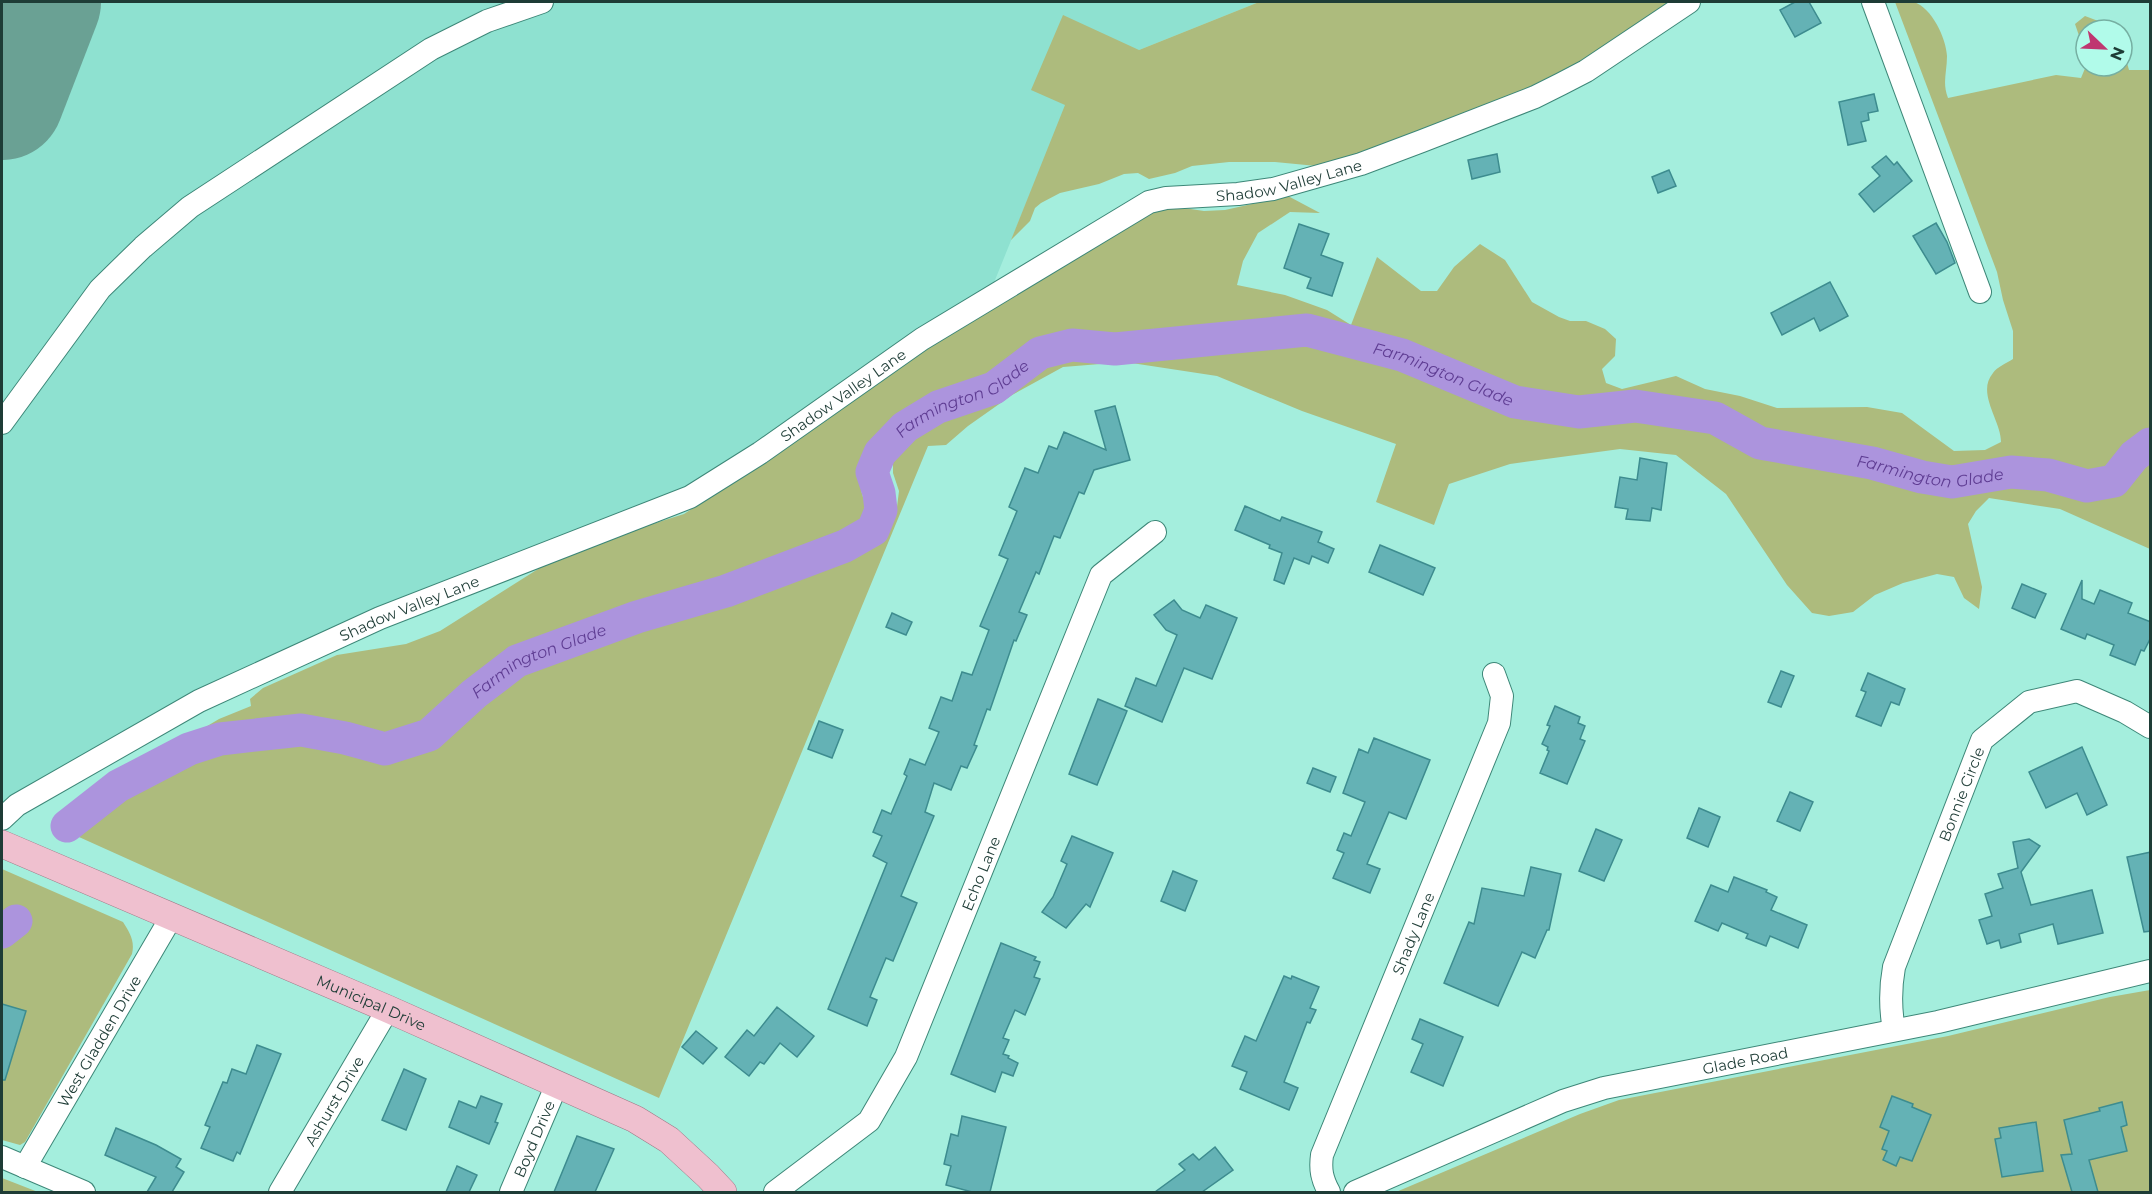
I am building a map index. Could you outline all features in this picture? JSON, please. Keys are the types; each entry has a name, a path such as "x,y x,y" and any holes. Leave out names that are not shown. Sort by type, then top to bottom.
{"main road":[{"name":"Municipal Drive","path":"2,844 388,1009 635,1119 669,1140 723,1192"}],"street":[{"path":"2,423 100,289 143,247 190,207 431,49 487,21 542,2"},
{"name":"Shadow Valley Lane","path":"2,819 17,805 199,701 380,618 690,497 760,453 922,339 1149,202 1166,198 1238,195 1273,189 1361,164 1561,84 1586,71 1689,2"},
{"path":"1873,2 1980,292"},
{"name":"Echo Lane","path":"775,1192 869,1120 906,1057 1101,575 1155,532"},
{"name":"Shady Lane","path":"1329,1192 1321,1174 1322,1155 1499,723 1502,696 1494,674"},
{"name":"Bonnie Circle","path":"1894,1030 1890,989 1894,967 1982,740 2029,702 2077,691 2125,712 2151,727"},
{"name":"West Gladden Drive","path":"25,1167 172,916"},
{"name":"Glade Road","path":"1354,1192 1563,1101 1604,1088 1894,1030 2151,971"},
{"name":"Ashurst Drive","path":"280,1192 388,1009"},
{"name":"Boyd Drive","path":"511,1192 557,1084"},
{"path":"2,1157 84,1192"}],"shaded area":[{"path":"2,2 1259,2 1139,50 1066,105 993,285 769,437 675,495 191,692 3,803"}],"green space":[{"path":"1912,1 1921,5 1937,24 1946,49 1945,82 1948,98 2056,75 2074,78 2134,78 2134,70 2150,70 2150,439 2110,473 2099,479 2083,481 2043,470 2004,469 1952,477 1860,455 1771,440 1711,411 1626,401 1582,408 1516,398 1402,353 1306,328 1119,346 1068,342 1040,349 996,383 963,396 932,402 884,434 873,445 865,459 861,490 865,504 863,515 854,527 839,536 760,567 713,591 523,650 421,731 398,740 382,743 306,725 265,727 194,741 83,805 70,816 64,825 70,828 147,777 188,754 212,746 241,740 299,735 384,756 402,753 440,735 522,664 689,607 765,586 847,556 876,539 890,525 897,507 899,491 893,473 893,459 897,449 922,423 938,421 971,405 1002,387 1041,358 1071,349 1121,352 1309,336 1342,342 1401,358 1515,406 1583,417 1628,413 1660,414 1692,419 1712,424 1760,451 1855,465 1942,486 1961,488 2010,480 2039,480 2061,483 2086,494 2108,493 2122,484 2150,454 2150,549 2060,509 1989,498 1976,511 1968,524 1982,587 1979,609 1964,598 1954,577 1937,574 1903,583 1875,595 1853,612 1829,616 1812,613 1787,585 1726,494 1676,455 1620,449 1510,464 1449,484 1434,525 1376,502 1396,444 1302,411 1217,376 1125,362 1063,367 1012,395 968,426 946,445 928,446 659,1098 59,828 68,809 219,719 251,706 250,699 263,688 337,655 406,644 440,631 546,564 608,538 684,514 768,459 885,375 1146,214 1177,207 1204,211 1225,210 1288,196 1320,213 1290,212 1258,233 1243,261 1237,285 1285,295 1327,310 1351,325 1377,257 1421,291 1437,291 1454,267 1480,244 1505,260 1532,302 1559,317 1570,321 1586,321 1605,329 1616,339 1615,356 1602,369 1606,383 1622,389 1676,376 1705,389 1740,396 1777,408 1867,407 1902,413 1954,451 1985,450 2001,442 1987,389 1988,381 1995,371 2013,359 2013,331 1997,272 1895,2"},
{"path":"1259,2 1674,2 1582,62 1485,108 1327,167 1275,162 1229,162 1192,166 1149,179 1138,173 1124,174 1099,184 1060,193 1041,203 1035,208 1030,221 1011,240 1065,105 1031,90 1063,15 1139,50"},
{"path":"2,869 123,922 133,945 132,954 25,1142 20,1145 2,1140 2,936 18,924 13,918 2,927"},
{"path":"2150,990 2150,1192 1396,1192 1580,1114 1619,1100 1948,1036 2110,997"},
{"path":"2,1178 38,1192 2,1192"}],"building":[{"path":"1795,2 1809,2 1821,23 1795,37 1780,10"},
{"path":"1874,94 1878,111 1868,113 1869,120 1861,122 1866,141 1848,145 1839,102"},
{"path":"1497,154 1500,172 1472,179 1468,160"},
{"path":"1886,156 1894,165 1897,162 1912,181 1874,212 1859,194 1880,176 1872,167"},
{"path":"1669,170 1676,186 1658,193 1652,177"},
{"path":"1936,223 1955,263 1936,274 1913,236"},
{"path":"1299,224 1329,234 1321,255 1343,263 1332,296 1307,288 1311,278 1284,268"},
{"path":"1830,282 1848,316 1820,331 1814,318 1782,335 1771,313"},
{"path":"1115,406 1130,460 1094,470 1084,494 1079,492 1060,538 1054,536 1039,574 1036,572 1019,612 1027,615 1016,641 1014,640 990,710 987,709 974,745 977,746 967,768 961,766 951,790 934,783 925,812 934,816 901,896 917,903 893,961 886,958 870,997 877,1000 867,1026 828,1009 887,863 873,856 882,836 873,832 882,810 891,814 907,776 904,774 910,759 925,765 939,732 929,728 941,697 952,701 962,672 972,675 989,630 980,626 1008,559 999,555 1017,511 1009,507 1025,468 1038,473 1049,446 1057,449 1064,432 1106,450 1095,411"},
{"path":"1640,458 1667,463 1661,510 1652,508 1650,521 1626,519 1628,509 1615,507 1620,477 1637,480"},
{"path":"1245,506 1280,521 1282,517 1322,532 1318,542 1334,549 1328,563 1312,556 1309,564 1294,558 1284,584 1274,580 1282,553 1269,548 1270,545 1235,530"},
{"path":"1380,545 1435,568 1423,595 1369,572"},
{"path":"2082,580 2082,599 2094,604 2100,590 2132,603 2128,613 2151,622 2151,637 2144,651 2141,650 2135,665 2110,655 2114,645 2087,634 2085,639 2061,629"},
{"path":"2022,584 2046,594 2035,618 2012,608"},
{"path":"1174,600 1182,610 1200,618 1206,605 1237,618 1212,679 1184,668 1162,722 1125,706 1136,678 1156,686 1177,635 1166,630 1154,615"},
{"path":"892,613 912,622 906,635 886,627"},
{"path":"1781,671 1794,676 1781,707 1768,702"},
{"path":"1868,673 1905,689 1899,705 1891,702 1881,726 1856,716 1866,692 1861,690"},
{"path":"1098,699 1127,711 1097,785 1069,774"},
{"path":"1555,706 1580,717 1578,723 1585,726 1580,739 1585,741 1567,784 1540,773 1549,751 1548,747 1542,744"},
{"path":"819,721 843,730 832,758 808,749"},
{"path":"1374,738 1430,760 1406,819 1389,812 1367,864 1380,869 1370,893 1333,878 1344,853 1337,850 1344,833 1351,836 1365,802 1343,793 1359,749 1368,753"},
{"path":"2082,747 2107,805 2087,815 2077,793 2046,808 2029,772"},
{"path":"1313,768 1336,777 1330,792 1307,783"},
{"path":"1790,792 1813,802 1800,831 1777,821"},
{"path":"1699,808 1720,817 1708,847 1687,838"},
{"path":"1596,829 1622,840 1604,881 1579,871"},
{"path":"1072,836 1113,853 1090,907 1086,904 1066,928 1042,912 1053,897 1067,864 1061,861"},
{"path":"2029,839 2040,846 2021,872 2031,905 2092,890 2103,933 2058,944 2053,924 2019,934 2021,942 2001,948 1999,940 1987,944 1979,920 1992,916 1985,894 2003,888 1998,874 2018,868 2013,842"},
{"path":"2151,852 2151,931 2144,932 2127,857"},
{"path":"1531,867 1561,874 1549,930 1535,958 1522,952 1498,1006 1444,983 1469,922 1474,924 1482,888 1524,896"},
{"path":"1173,871 1197,881 1185,911 1161,901"},
{"path":"1734,877 1767,890 1766,892 1777,897 1771,910 1807,925 1798,948 1770,936 1766,946 1746,938 1748,934 1722,923 1718,931 1695,921 1711,885 1728,892"},
{"path":"1001,943 1036,957 1034,960 1040,962 1034,977 1040,979 1025,1015 1015,1010 1003,1038 1009,1040 1003,1054 1018,1063 1013,1076 1002,1072 995,1092 951,1074"},
{"path":"1284,976 1291,979 1292,976 1319,987 1310,1008 1316,1010 1310,1023 1307,1022 1284,1082 1298,1088 1289,1110 1240,1089 1247,1072 1232,1066 1245,1036 1256,1041"},
{"path":"2,1004 26,1011 5,1080 2,1080"},
{"path":"777,1007 814,1036 797,1057 780,1043 764,1064 760,1062 749,1076 725,1057 747,1030 754,1036"},
{"path":"1420,1019 1463,1037 1443,1086 1411,1072 1423,1044 1412,1039"},
{"path":"696,1031 717,1048 703,1064 682,1047"},
{"path":"257,1045 281,1054 240,1154 237,1152 233,1161 201,1148 210,1127 205,1125 223,1082 227,1083 232,1069 246,1074"},
{"path":"404,1069 426,1079 406,1130 382,1120"},
{"path":"481,1096 502,1104 495,1122 498,1123 489,1144 449,1127 459,1101 476,1108"},
{"path":"1892,1096 1913,1104 1912,1107 1931,1115 1912,1161 1900,1157 1896,1166 1883,1160 1887,1151 1882,1149 1889,1131 1880,1127"},
{"path":"2122,1102 2127,1125 2121,1127 2127,1151 2089,1160 2098,1192 2072,1192 2061,1155 2072,1154 2064,1120 2100,1111 2099,1108"},
{"path":"962,1116 1006,1127 990,1192 972,1192 946,1185 951,1166 944,1164 951,1134 958,1136"},
{"path":"2036,1122 2043,1171 2002,1177 1995,1139 2001,1138 1999,1128"},
{"path":"116,1128 156,1145 181,1159 176,1167 184,1172 172,1192 147,1192 156,1177 105,1155"},
{"path":"577,1136 614,1149 595,1192 554,1192"},
{"path":"1215,1147 1233,1170 1202,1192 1155,1192 1185,1170 1179,1164 1193,1154 1199,1160"},
{"path":"457,1166 477,1175 469,1192 446,1192"}],"waterway":[{"name":"Farmington Glade","path":"67,826 118,786 189,749 220,739 301,730 345,738 385,749 429,735 474,694 517,661 637,617 726,591 845,546 873,530 881,510 879,493 872,472 880,453 905,427 938,407 994,388 1040,353 1072,345 1115,349 1307,330 1402,355 1515,402 1579,412 1635,406 1715,418 1760,443 1872,463 1922,477 1952,482 2011,472 2048,475 2087,486 2114,481 2134,456 2150,444"},
{"name":"Farmington Glade","path":"2,932 16,921"}],"taxiway":[{"path":"2,6 8,2"}],"runway":[{"path":"2,98 39,2"}]}
